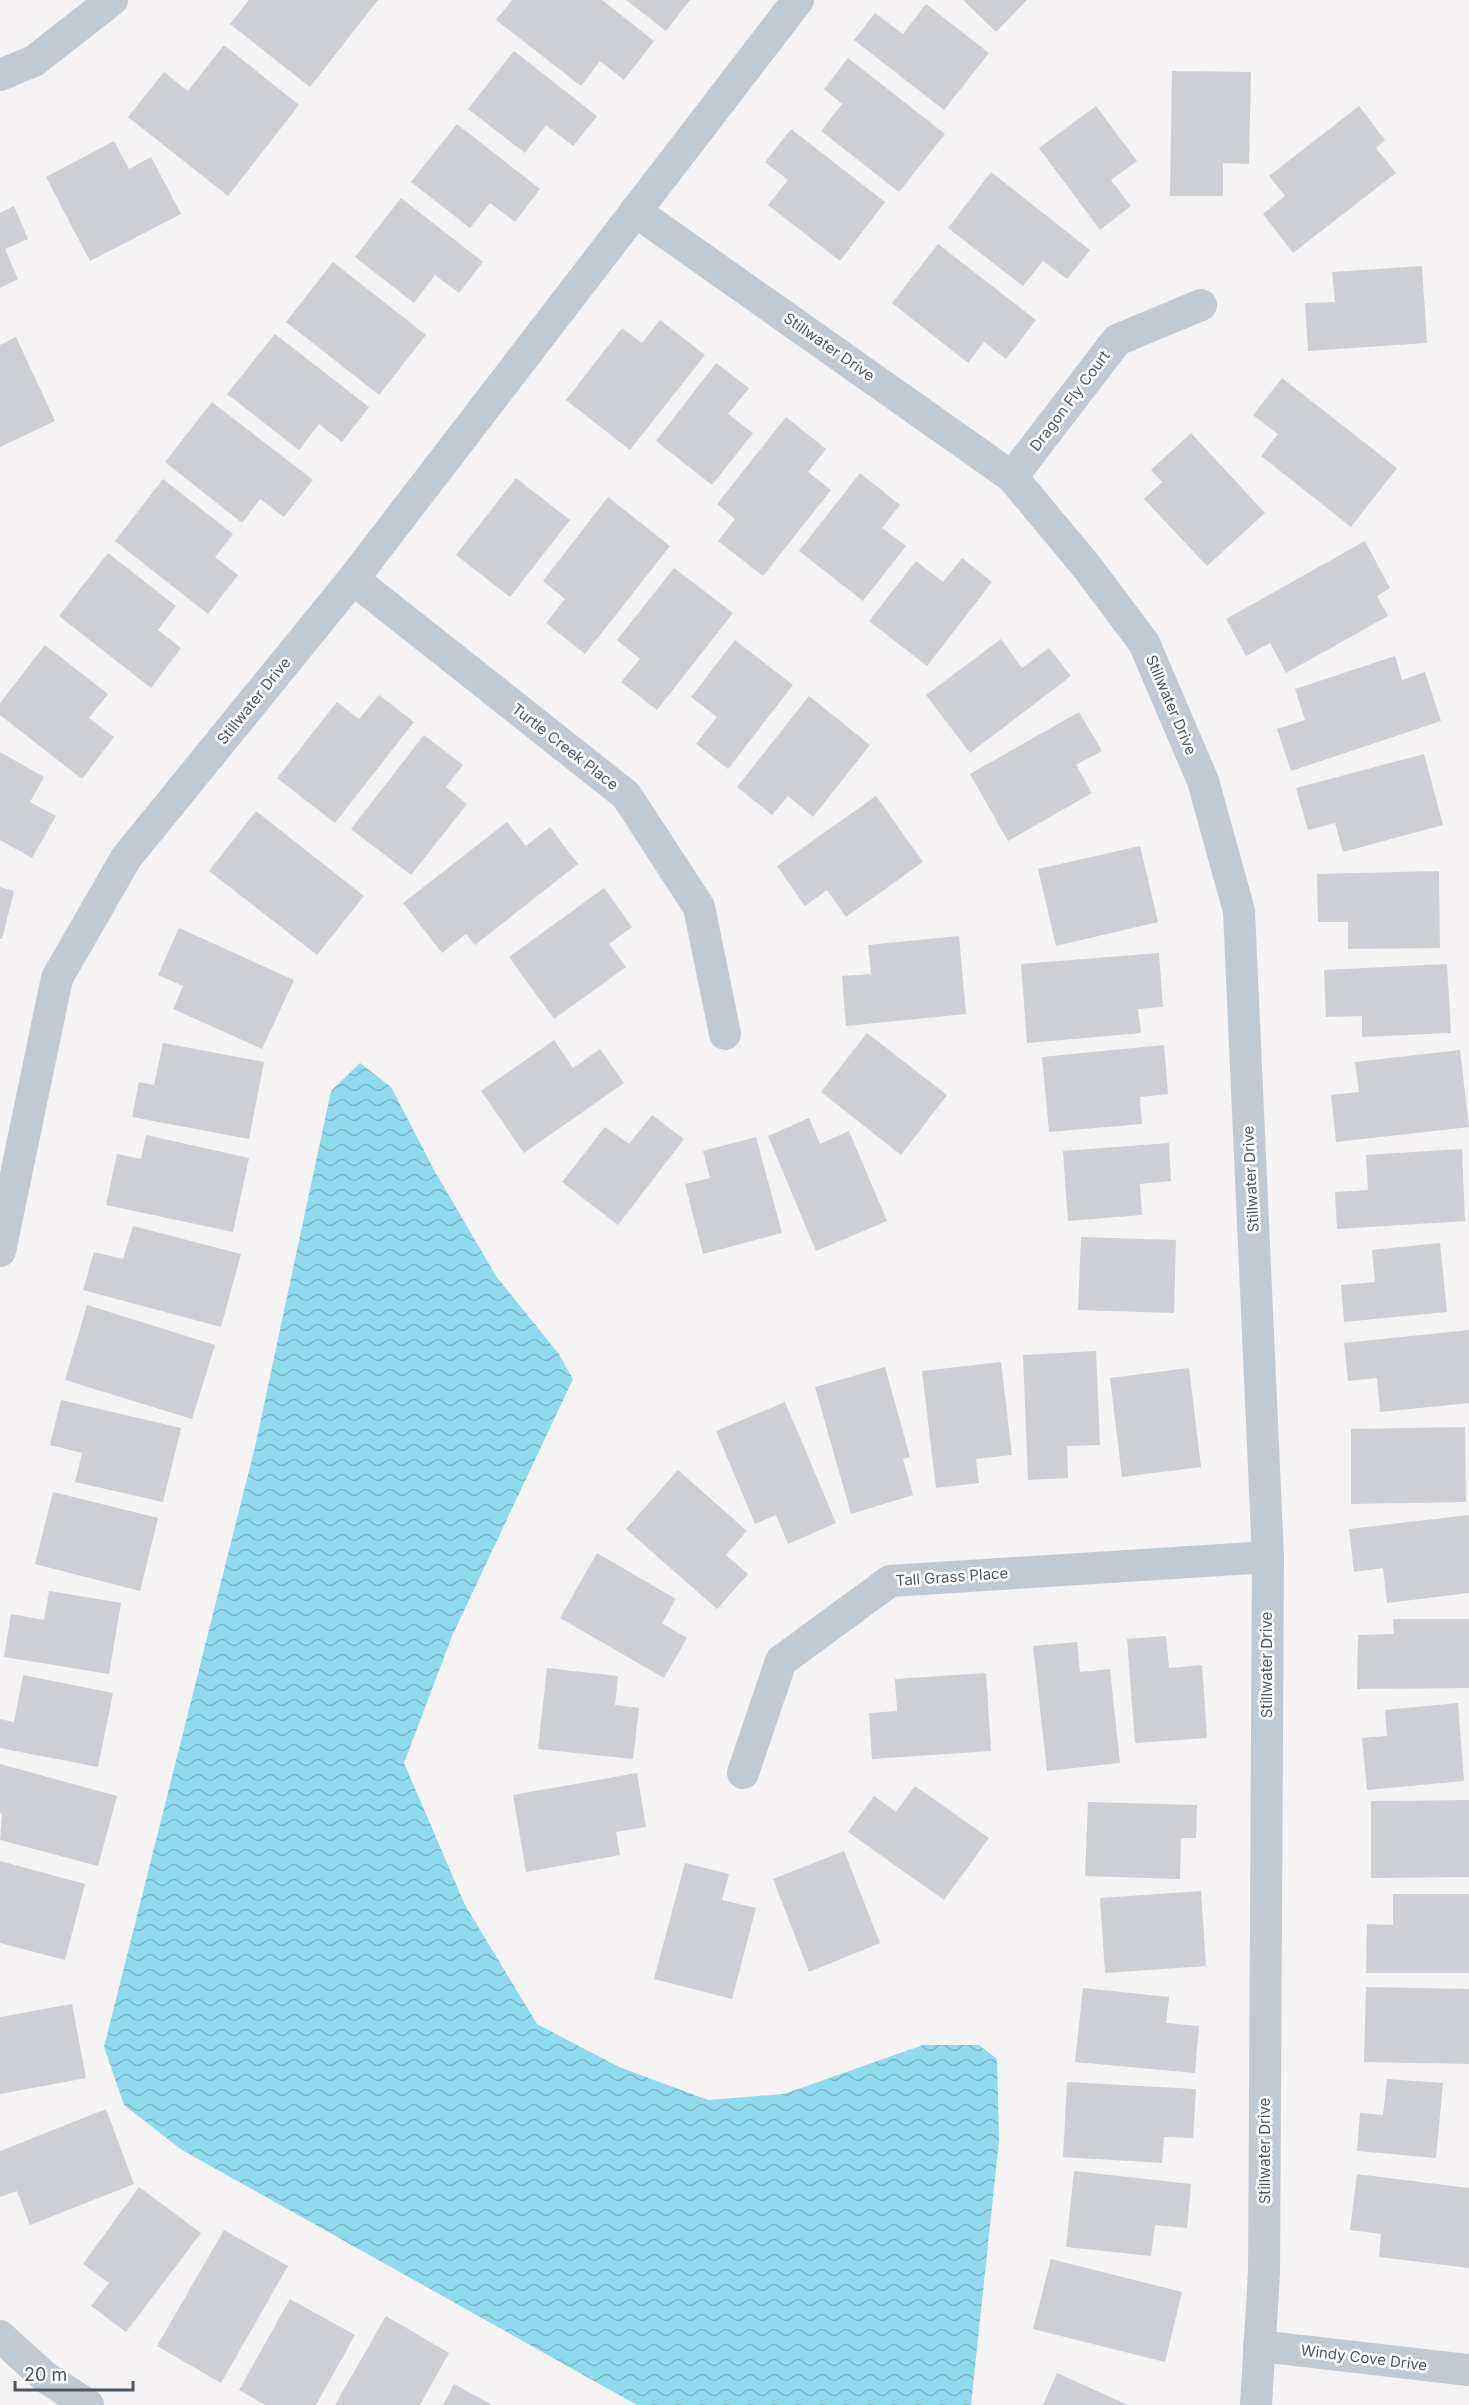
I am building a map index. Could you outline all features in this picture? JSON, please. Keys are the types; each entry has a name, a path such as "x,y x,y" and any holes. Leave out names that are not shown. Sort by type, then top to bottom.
{"street":[{"path":"0,75 34,61 112,0"},
{"name":"Stillwater Drive","path":"0,1251 57,978 126,858 353,579 798,0"},
{"name":"Stillwater Drive","path":"635,211 1012,477 1087,567 1144,644 1203,781 1239,910 1268,1557 1264,2260 1256,2405"},
{"name":"Dragon Fly Court","path":"1012,477 1117,340 1201,304"},
{"name":"Turtle Creek Place","path":"353,579 626,795 699,907 725,1034"},
{"name":"Tall Grass Place","path":"743,1773 781,1661 890,1581 1268,1557"},
{"path":"0,2336 45,2377 88,2405"},
{"name":"Windy Cove Drive","path":"1259,2346 1469,2370"}],"water":[{"path":"360,1063 391,1087 434,1170 496,1276 558,1353 573,1379 452,1636 404,1763 465,1905 537,2024 619,2067 708,2100 784,2094 923,2045 979,2045 997,2059 999,2140 971,2405 637,2405 182,2150 124,2105 104,2047 255,1447 331,1091"}],"building":[{"path":"249,0 378,0 310,87 230,24"},
{"path":"512,0 602,0 654,41 624,80 600,61 581,86 496,20"},
{"path":"626,0 690,0 666,31"},
{"path":"963,0 1027,0 996,32"},
{"path":"926,4 989,53 944,110 854,40 875,13 903,34"},
{"path":"224,45 299,105 228,196 128,117 164,72 188,91"},
{"path":"514,51 597,116 573,146 546,125 525,153 468,109"},
{"path":"848,58 945,134 899,192 821,131 842,104 824,89"},
{"path":"1172,71 1251,72 1249,164 1223,163 1223,196 1170,196"},
{"path":"1096,106 1137,161 1111,180 1131,206 1100,230 1039,148"},
{"path":"1359,106 1385,140 1376,148 1396,173 1293,253 1263,214 1285,196 1269,176"},
{"path":"457,124 540,189 515,222 490,203 470,228 411,182"},
{"path":"791,129 885,202 840,261 768,205 788,180 765,162"},
{"path":"114,141 129,169 151,157 181,214 90,261 46,177"},
{"path":"991,172 1090,250 1067,279 1043,261 1023,286 948,228"},
{"path":"401,198 483,262 459,293 435,275 414,303 355,257"},
{"path":"14,206 28,239 5,249 18,279 0,288 0,213"},
{"path":"938,244 1036,320 1006,359 984,342 968,363 892,303"},
{"path":"333,262 426,335 379,395 286,322"},
{"path":"1422,266 1427,343 1308,351 1305,303 1335,302 1332,272"},
{"path":"660,320 705,355 630,450 566,400 622,328 642,343"},
{"path":"275,334 369,407 342,442 319,424 299,450 227,394"},
{"path":"16,337 55,421 0,447 0,345"},
{"path":"716,363 749,388 728,414 753,433 712,485 656,441"},
{"path":"1282,378 1397,468 1351,527 1261,456 1278,434 1253,415"},
{"path":"212,402 313,480 284,517 260,499 242,523 165,462"},
{"path":"786,417 826,449 808,472 831,490 763,576 718,541 735,519 717,504"},
{"path":"1191,433 1265,513 1207,566 1144,499 1162,482 1151,470"},
{"path":"860,473 900,505 882,528 906,546 863,601 799,551"},
{"path":"516,478 570,520 510,597 456,555"},
{"path":"163,479 233,534 215,557 238,575 208,614 115,541"},
{"path":"608,497 670,546 585,654 546,623 565,599 543,581"},
{"path":"1365,541 1390,588 1377,596 1388,616 1286,673 1270,643 1246,656 1226,619"},
{"path":"108,553 176,606 158,630 181,648 151,688 59,616"},
{"path":"962,558 992,582 927,666 869,621 916,561 943,582"},
{"path":"674,568 733,613 657,710 621,682 640,659 617,640"},
{"path":"1001,639 1022,668 1049,648 1071,676 970,753 926,695"},
{"path":"735,640 793,685 728,769 696,744 717,717 691,697"},
{"path":"45,645 108,694 89,718 114,737 82,779 0,715 0,703"},
{"path":"1395,656 1402,680 1425,672 1441,721 1291,771 1277,729 1305,720 1295,689"},
{"path":"379,695 414,722 335,823 277,778 337,702 359,719"},
{"path":"809,696 870,745 813,817 788,796 772,815 737,787"},
{"path":"1079,712 1102,751 1076,765 1092,793 1008,841 970,774"},
{"path":"424,735 463,765 446,787 467,804 411,875 351,829"},
{"path":"0,752 44,777 30,802 56,816 32,858 0,840"},
{"path":"1424,754 1443,825 1343,852 1335,823 1308,830 1296,788"},
{"path":"876,796 923,862 846,917 827,890 805,906 777,866"},
{"path":"256,811 364,896 317,955 209,871"},
{"path":"507,822 526,846 550,827 578,864 475,945 466,934 442,953 403,903"},
{"path":"1140,846 1158,922 1056,946 1038,869"},
{"path":"1439,871 1440,948 1348,949 1348,922 1318,922 1317,874"},
{"path":"0,887 14,891 2,939 0,939"},
{"path":"604,888 632,927 609,944 626,967 554,1019 509,957"},
{"path":"179,928 294,980 262,1049 173,1009 183,986 158,975"},
{"path":"959,936 966,1014 846,1026 842,976 871,974 868,945"},
{"path":"1159,953 1163,1007 1138,1009 1141,1033 1027,1043 1021,964"},
{"path":"1447,964 1451,1033 1362,1037 1362,1016 1326,1017 1324,970"},
{"path":"867,1033 947,1095 901,1155 821,1092"},
{"path":"554,1040 573,1068 600,1049 624,1083 524,1153 481,1091"},
{"path":"163,1043 264,1062 249,1139 132,1117 139,1082 154,1085"},
{"path":"1164,1045 1168,1094 1140,1097 1142,1124 1049,1132 1042,1057"},
{"path":"1460,1050 1469,1127 1336,1142 1331,1095 1359,1092 1355,1062"},
{"path":"652,1115 684,1139 618,1225 562,1182 605,1127 629,1144"},
{"path":"809,1118 820,1144 849,1131 887,1221 816,1251 768,1136"},
{"path":"146,1135 249,1158 233,1232 106,1205 117,1154 141,1159"},
{"path":"756,1137 782,1233 703,1254 685,1184 710,1178 703,1151"},
{"path":"1169,1143 1171,1181 1140,1184 1142,1215 1068,1221 1063,1151"},
{"path":"1462,1149 1465,1221 1337,1229 1335,1192 1368,1190 1366,1155"},
{"path":"133,1226 241,1254 221,1327 83,1290 94,1252 123,1259"},
{"path":"1081,1237 1176,1240 1174,1313 1078,1310"},
{"path":"1440,1243 1447,1312 1344,1322 1341,1285 1375,1282 1372,1250"},
{"path":"87,1305 215,1345 192,1419 65,1380"},
{"path":"1469,1330 1469,1403 1380,1412 1377,1378 1348,1381 1344,1343"},
{"path":"1096,1351 1100,1445 1067,1446 1068,1478 1028,1480 1023,1355"},
{"path":"1001,1362 1012,1455 976,1459 979,1483 936,1488 922,1371"},
{"path":"885,1367 910,1457 903,1459 913,1495 851,1514 815,1387"},
{"path":"1189,1368 1201,1467 1122,1477 1110,1378"},
{"path":"61,1400 181,1428 163,1502 75,1482 82,1453 50,1445"},
{"path":"785,1402 836,1523 788,1544 776,1515 755,1524 716,1431"},
{"path":"1465,1427 1466,1502 1351,1504 1351,1429"},
{"path":"678,1470 747,1531 726,1555 748,1574 717,1609 626,1529"},
{"path":"53,1492 158,1518 140,1591 35,1564"},
{"path":"1469,1515 1469,1593 1387,1603 1383,1568 1354,1572 1349,1529"},
{"path":"597,1553 676,1599 662,1623 687,1638 664,1678 560,1618"},
{"path":"49,1591 121,1603 109,1674 4,1657 11,1614 44,1620"},
{"path":"1393,1619 1469,1619 1469,1688 1357,1689 1358,1635 1394,1634"},
{"path":"1166,1636 1169,1668 1202,1665 1207,1738 1135,1743 1127,1639"},
{"path":"1077,1642 1080,1672 1110,1669 1120,1763 1047,1771 1033,1646"},
{"path":"547,1668 618,1676 615,1705 639,1708 633,1759 538,1749"},
{"path":"986,1673 991,1751 872,1759 869,1713 897,1711 895,1679"},
{"path":"23,1675 113,1693 98,1767 0,1748 0,1719 14,1722"},
{"path":"1458,1703 1464,1781 1367,1790 1362,1738 1387,1736 1385,1710"},
{"path":"0,1764 117,1796 98,1866 0,1840 2,1814 0,1813"},
{"path":"637,1773 646,1827 616,1832 620,1855 526,1872 513,1795"},
{"path":"915,1786 989,1838 944,1900 848,1832 874,1796 896,1812"},
{"path":"1469,1800 1469,1877 1371,1878 1371,1801"},
{"path":"1088,1802 1197,1805 1196,1838 1181,1838 1180,1879 1085,1876"},
{"path":"844,1851 880,1943 809,1972 773,1879"},
{"path":"0,1861 85,1884 65,1960 0,1943"},
{"path":"685,1863 729,1874 722,1900 756,1908 732,1999 654,1979"},
{"path":"1201,1891 1206,1966 1105,1973 1100,1898"},
{"path":"1393,1894 1469,1894 1469,1973 1366,1973 1367,1924 1393,1925"},
{"path":"1366,1987 1469,1989 1469,2064 1364,2062"},
{"path":"1083,1988 1169,1997 1166,2023 1199,2026 1195,2073 1075,2062"},
{"path":"72,2004 86,2078 0,2094 0,2017"},
{"path":"1387,2079 1443,2083 1436,2158 1357,2151 1360,2113 1383,2115"},
{"path":"1067,2082 1196,2089 1193,2138 1164,2137 1162,2163 1063,2157"},
{"path":"106,2109 134,2184 30,2225 17,2191 0,2197 0,2151"},
{"path":"1074,2171 1191,2184 1187,2228 1155,2225 1151,2256 1066,2247"},
{"path":"1357,2174 1469,2188 1469,2268 1379,2257 1381,2234 1350,2230"},
{"path":"139,2187 201,2233 126,2332 91,2306 109,2283 83,2264"},
{"path":"224,2230 288,2266 221,2383 157,2346"},
{"path":"1051,2259 1182,2292 1165,2362 1033,2329"},
{"path":"290,2299 355,2335 316,2405 265,2405 239,2390"},
{"path":"386,2316 449,2353 420,2405 335,2405"},
{"path":"1057,2373 1128,2405 1043,2405"},
{"path":"454,2384 492,2405 443,2405"}]}
